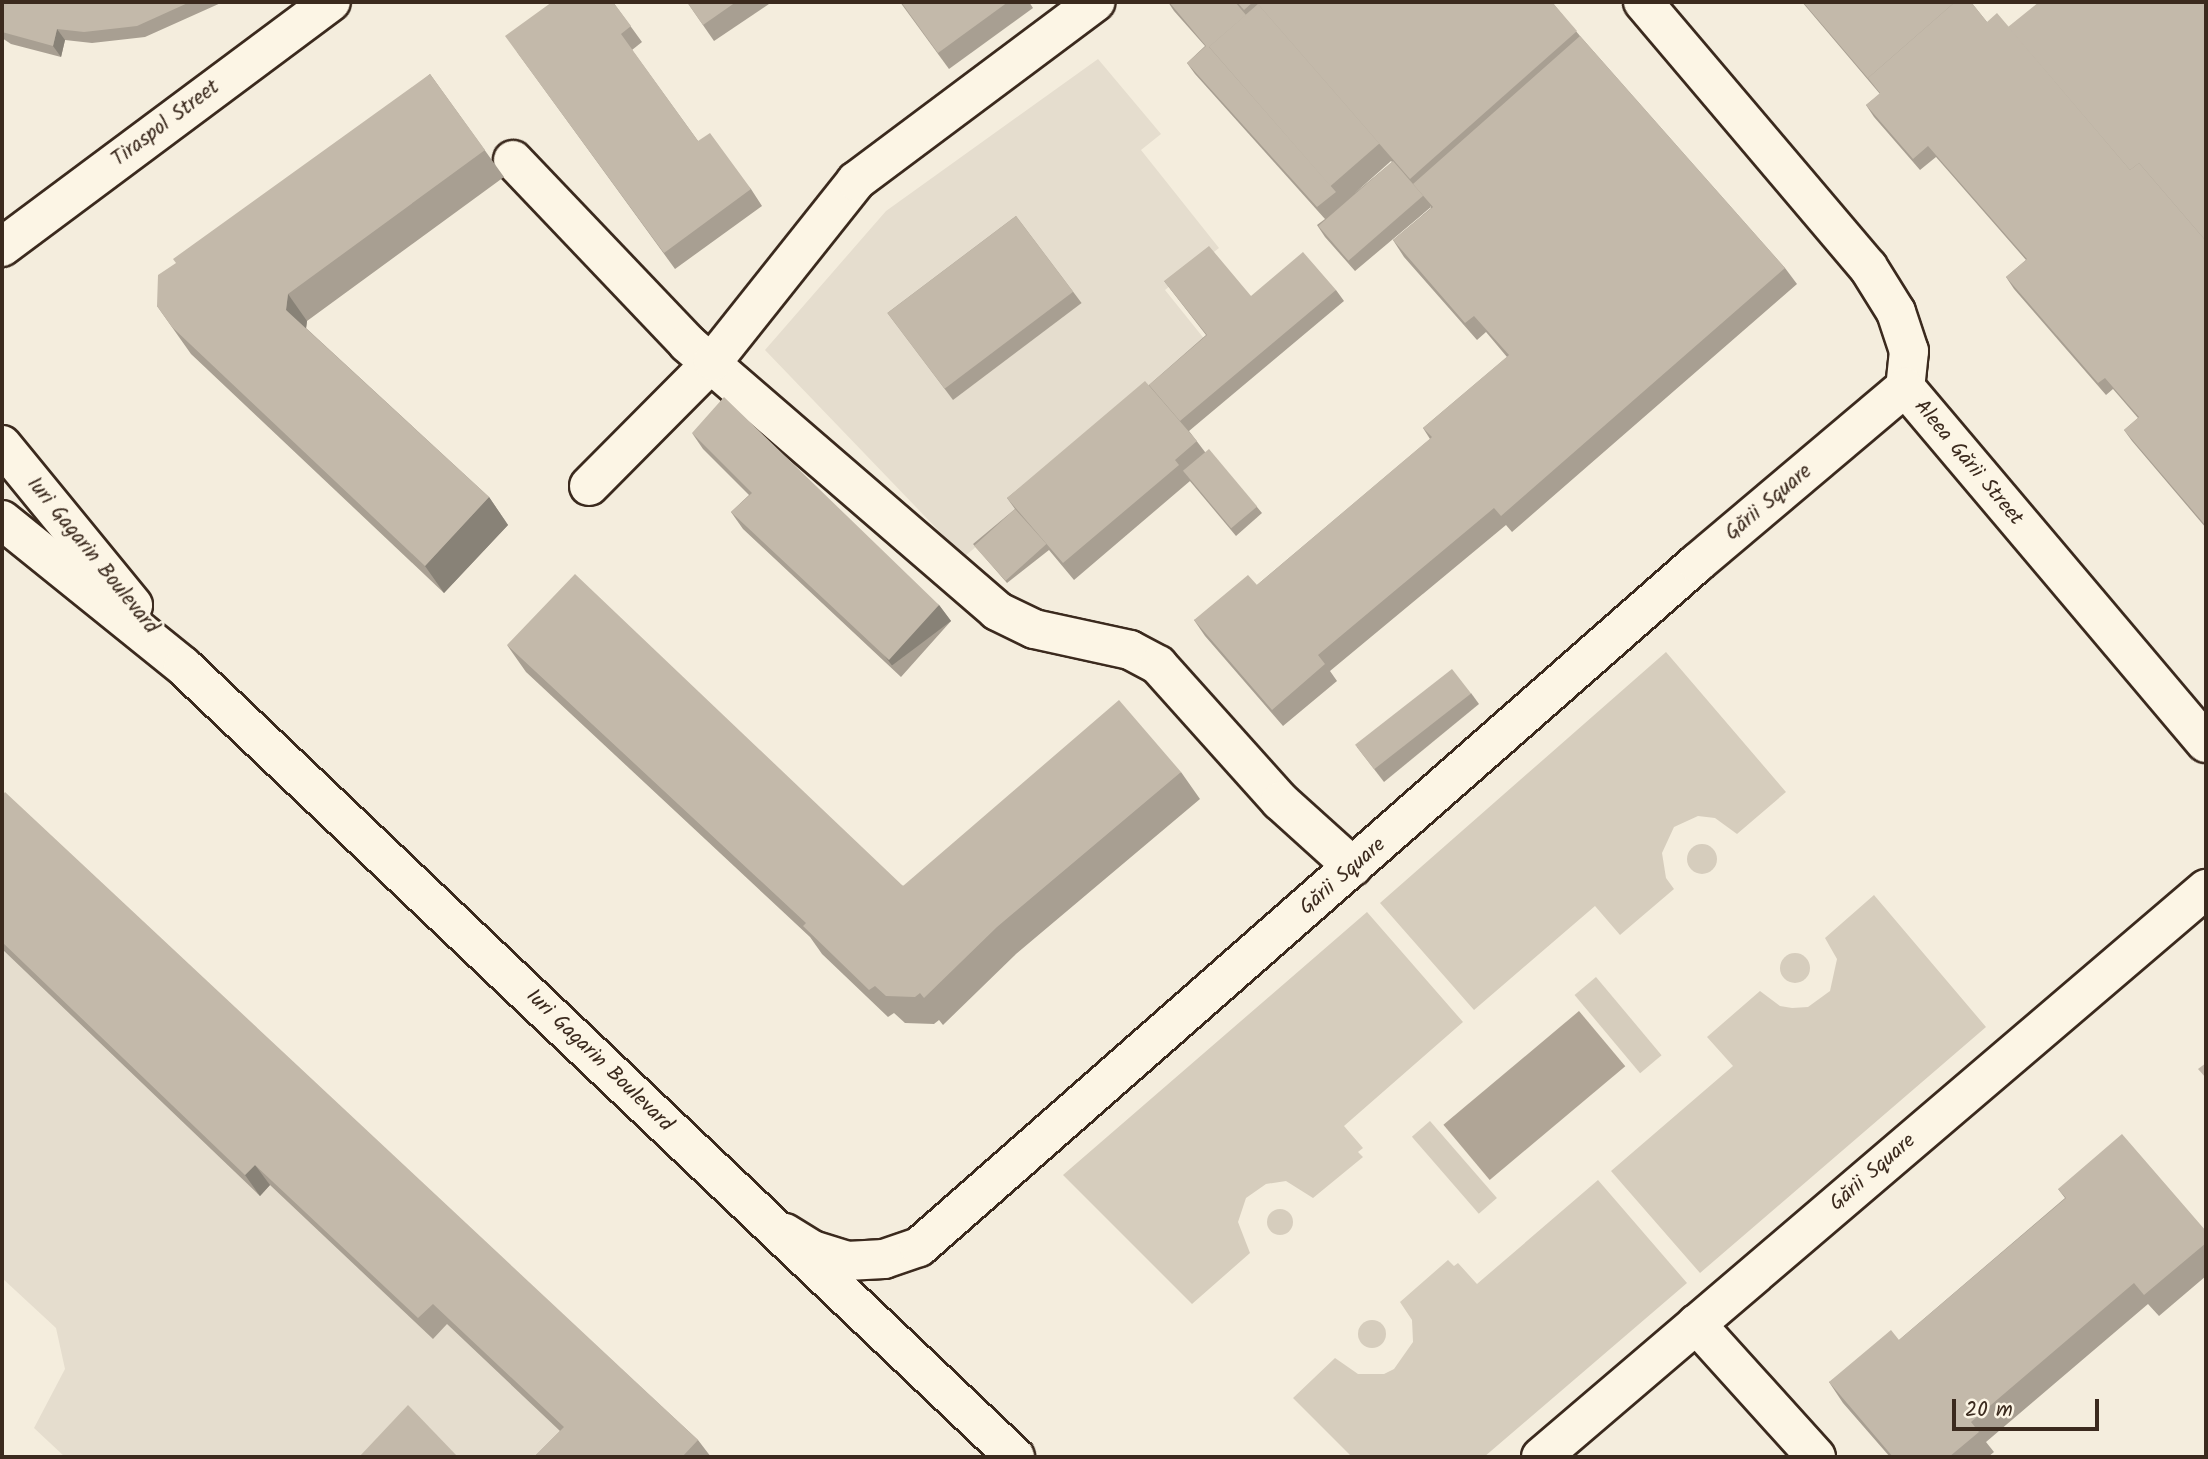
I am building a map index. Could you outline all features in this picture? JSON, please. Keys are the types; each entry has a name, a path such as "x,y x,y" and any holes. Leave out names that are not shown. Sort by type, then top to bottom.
{"street":[{"name":"Tiraspol Street","path":"2,247 331,2"},
{"path":"589,486 713,361 856,181 1095,2"},
{"name":"Aleea Gării Street","path":"1643,2 1868,267 1896,312 1909,351 1905,387 2206,743"},
{"path":"513,160 687,343 713,361 997,611 1034,629 1130,650 1158,665 1280,802 1353,867"},
{"name":"Gării Square","path":"754,1208 812,1250 847,1261 884,1259 919,1247 1697,563 1905,387"},
{"name":"Iuri Gagarin Boulevard","path":"2,445 183,666"},
{"name":"Iuri Gagarin Boulevard","path":"2,520 183,666 1014,1457"},
{"name":"Gării Square","path":"1541,1457 2206,888"},
{"path":"1696,1324 1816,1457"}],"shaded area":[{"path":"1098,59 1161,134 1141,150 1219,248 1165,290 1210,346 964,557 765,350 886,211"},
{"path":"1666,652 1786,792 1737,834 1715,818 1698,816 1674,827 1662,853 1666,878 1674,889 1620,935 1595,906 1474,1010 1380,903"},
{"path":"2,833 709,1457 65,1457 34,1428 65,1369 56,1328 2,1278"},
{"path":"1702,844 1708,845 1716,853 1716,865 1708,873 1702,874 1696,873 1688,865 1687,859 1688,853 1696,845"},
{"path":"1874,895 1986,1027 1700,1273 1611,1171 1733,1066 1707,1037 1760,991 1780,1006 1792,1008 1808,1007 1830,991 1837,959 1825,938"},
{"path":"1367,912 1463,1022 1344,1126 1363,1148 1358,1152 1363,1157 1313,1198 1286,1181 1266,1184 1246,1198 1238,1222 1250,1253 1192,1304 1063,1175"},
{"path":"1795,953 1801,954 1809,962 1809,974 1801,982 1795,983 1789,982 1781,974 1780,968 1781,962 1789,954"},
{"path":"1596,977 1662,1055 1640,1073 1575,995"},
{"path":"1579,1011 1625,1066 1490,1180 1443,1125"},
{"path":"1430,1121 1497,1198 1479,1214 1412,1137"},
{"path":"1598,1180 1687,1283 1484,1457 1352,1457 1293,1398 1335,1358 1358,1374 1384,1374 1394,1369 1413,1342 1412,1320 1400,1302 1448,1260 1454,1266 1458,1263 1477,1284"},
{"path":"1280,1209 1289,1213 1293,1222 1289,1231 1280,1235 1271,1231 1267,1222 1271,1213"},
{"path":"1372,1320 1382,1324 1386,1334 1382,1344 1372,1348 1362,1344 1358,1334 1362,1324"}],"building":[{"path":"2,2 190,2 137,26 84,32 57,29 53,46 2,32"},
{"path":"552,2 613,2 631,26 621,34 698,141 710,133 751,189 664,253 505,36"},
{"path":"687,2 736,2 703,25"},
{"path":"901,2 1008,2 938,53"},
{"path":"1169,2 1235,2 1246,15 1209,47 1336,192 1317,207 1187,63 1206,46"},
{"path":"1237,2 1253,2 1244,10"},
{"path":"1256,2 1552,2 1577,31 1410,179"},
{"path":"1803,2 1955,2 1868,78 1872,83"},
{"path":"1955,2 1971,2 1987,22 1997,13 2130,170 2139,163 2206,241 2206,526 2124,430 2139,417 2105,378 2098,383 2006,277 2027,259 1928,146 1913,159 1866,105 1880,93 1868,78"},
{"path":"2039,2 2206,2 2206,241 2139,163 2130,170 2008,27"},
{"path":"1258,4 1379,144 1330,186 1209,47"},
{"path":"1580,36 1785,268 1501,516 1494,508 1318,655 1325,664 1272,710 1194,620 1248,575 1257,585 1432,437 1423,428 1509,355 1474,316 1465,323 1393,240 1433,207 1413,184"},
{"path":"430,74 485,150 288,294 286,310 489,497 425,566 172,327 157,306 158,275 176,263 173,259"},
{"path":"1393,161 1423,196 1348,261 1318,226"},
{"path":"1016,216 1073,292 945,389 887,313"},
{"path":"1209,246 1251,296 1303,252 1336,290 1180,421 1149,385 1207,335 1164,281"},
{"path":"1145,381 1197,441 1175,460 1179,465 1063,563 1007,498"},
{"path":"724,397 939,605 889,660 731,512 752,493 692,433"},
{"path":"1209,449 1257,506 1231,528 1183,471"},
{"path":"1015,509 1046,544 1006,581 974,546"},
{"path":"575,574 903,886 1119,700 1181,772 997,927 924,998 920,993 915,997 886,996 875,986 869,990 803,926 806,923 507,645"},
{"path":"1452,669 1471,693 1374,769 1355,745"},
{"path":"5,792 698,1440 682,1457 534,1457 564,1427 433,1304 418,1318 255,1165 245,1175 2,942 2,796"},
{"path":"2206,1063 2206,1078 2198,1069"},
{"path":"2122,1134 2206,1231 2206,1243 2144,1295 2134,1283 1971,1422 1979,1432 1949,1457 1893,1457 1829,1382 1891,1330 1899,1340 2066,1198 2058,1189"},
{"path":"408,1405 458,1457 359,1457"}]}
